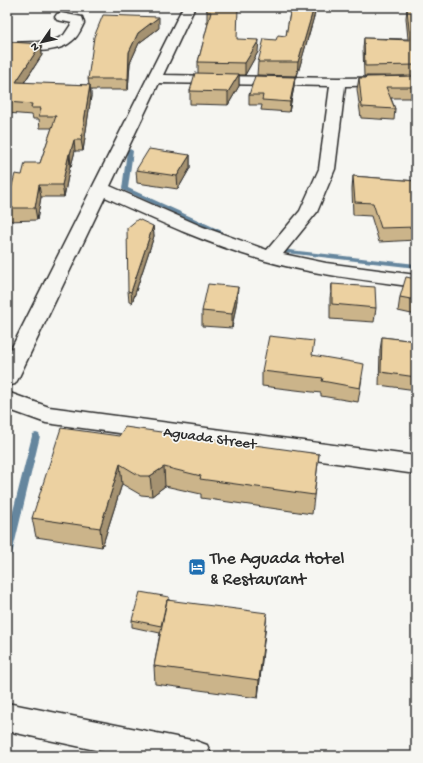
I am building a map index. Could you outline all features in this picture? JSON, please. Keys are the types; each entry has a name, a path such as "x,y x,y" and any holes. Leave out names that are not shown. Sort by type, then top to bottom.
{"street":[{"path":"7,379 188,7"},
{"path":"7,47 48,46 63,42 68,38 78,23 77,20 61,17"},
{"path":"154,79 338,82 416,81"},
{"path":"271,256 308,212 327,170 338,82"},
{"path":"100,188 207,236 271,256 296,263 416,281"},
{"name":"Aguada Street","path":"7,400 46,415 416,465"},
{"path":"7,717 196,756"}],"building":[{"path":"207,7 238,7 237,39 259,40 245,63 198,62 211,12 207,12"},
{"path":"291,7 314,7 298,62 258,62 264,39 276,40 278,35 286,36"},
{"path":"407,8 416,8 416,65 365,66 364,38 410,40"},
{"path":"103,15 159,17 138,33 129,52 128,79 88,79 94,37"},
{"path":"10,42 41,44 16,82 90,85 81,140 74,140 69,154 62,185 39,185 35,208 7,208 7,205 15,174 22,175 25,163 40,163 56,116 39,116 41,108 31,108 32,104 7,102 7,47"},
{"path":"195,73 239,74 228,92 190,91"},
{"path":"255,76 295,77 290,102 262,100 263,95 249,95"},
{"path":"416,76 416,87 386,87 395,109 362,107 359,78"},
{"path":"149,149 190,155 177,176 136,170"},
{"path":"353,176 416,181 416,227 381,228 373,203 355,202"},
{"path":"138,219 153,226 131,292 128,291 127,228"},
{"path":"406,277 416,279 416,300 400,297"},
{"path":"208,284 238,287 232,314 202,311"},
{"path":"332,284 375,287 376,308 332,304"},
{"path":"269,336 314,341 312,355 364,364 360,388 322,381 323,378 262,371"},
{"path":"382,337 416,341 416,377 381,372"},
{"path":"125,427 319,454 314,495 200,479 201,476 164,467 150,476 140,476 120,464 100,528 32,518 61,428 119,436"},
{"path":"140,592 169,597 161,626 132,620"},
{"path":"167,600 267,613 259,680 154,666"}],"waterway":[{"path":"130,151 125,189 220,232"},
{"path":"280,251 416,266"},
{"path":"7,554 36,436"}],"place":[{"name":"The Aguada Hotel & Restaurant","path":"197,567"}]}
